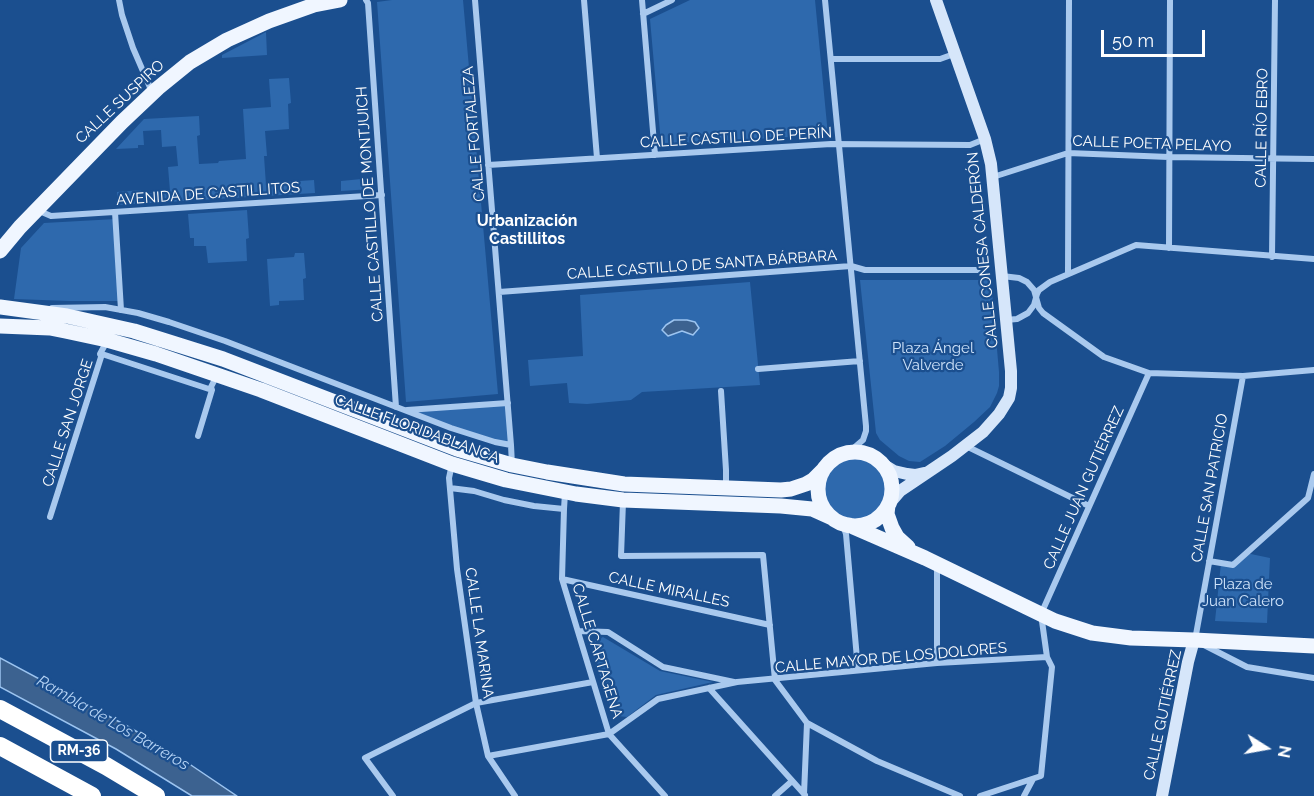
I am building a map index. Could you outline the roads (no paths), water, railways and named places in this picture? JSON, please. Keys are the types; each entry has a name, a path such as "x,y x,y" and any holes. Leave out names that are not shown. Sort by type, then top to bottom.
{"highway":[{"name":"RM-36","path":"0,709 106,766 156,796"},
{"name":"RM-36","path":"0,748 91,795"}],"main road":[{"name":"CALLE SUSPIRO","path":"0,248 152,92 190,62 236,36 299,9 340,0"},
{"name":"CALLE CONESA CALDERÓN","path":"888,505 900,491 983,432 1009,398 1012,379 993,177 985,139 936,0"},
{"name":"CALLE FLORIDABLANCA","path":"0,307 100,322 178,344 223,359 457,449 546,472 624,484 791,489 813,480 824,469"},
{"name":"CALLE FLORIDABLANCA","path":"0,327 50,328 105,347 156,354 217,374 452,464 506,480 565,492 623,500 812,509 931,561 1067,626 1092,633 1131,638 1314,646"},
{"path":"849,452 865,453 881,463 888,472 891,483 888,505 882,514 861,525 841,522 824,508 818,493 819,480 824,469 833,459 849,452"},
{"path":"881,463 894,471 907,474 920,475 931,471"},
{"name":"CALLE FLORIDABLANCA","path":"888,505 888,520 897,537 931,561"},
{"name":"CALLE GUTIÉRREZ","path":"1162,796 1194,640"}],"street":[{"path":"118,0 133,48 152,92"},
{"name":"CALLE CASTILLO DE MONTJUICH","path":"366,0 399,409"},
{"name":"CALLE FORTALEZA","path":"475,0 512,465"},
{"path":"584,0 597,158"},
{"path":"642,0 655,155"},
{"path":"643,14 672,0"},
{"path":"825,0 866,431 861,443 849,452"},
{"path":"1068,274 1069,0"},
{"path":"1169,248 1170,0"},
{"name":"CALLE RÍO EBRO","path":"1272,257 1275,0"},
{"path":"831,59 940,59 954,54"},
{"name":"CALLE CASTILLO DE PERÍN","path":"488,165 839,144 970,145 985,139"},
{"name":"CALLE POETA PELAYO","path":"993,177 1068,153 1274,160 1314,159"},
{"name":"AVENIDA DE CASTILLITOS","path":"36,210 51,216 382,195"},
{"path":"115,212 122,310"},
{"path":"1006,320 1017,319 1028,314 1034,305 1036,294 1044,285 1136,245 1314,259"},
{"name":"CALLE CASTILLO DE SANTA BÁRBARA","path":"499,292 851,266 865,270 978,270"},
{"path":"1002,276 1019,278 1027,282 1034,290 1039,308 1043,313 1104,357 1149,373 1243,376 1314,370"},
{"name":"CALLE FLORIDABLANCA","path":"18,310 105,307 156,318 207,335 474,436 511,445"},
{"path":"105,347 213,390"},
{"name":"CALLE SAN JORGE","path":"50,517 105,347"},
{"path":"758,369 860,361"},
{"name":"CALLE JUAN GUTIÉRREZ","path":"1041,614 1149,373"},
{"path":"198,436 213,390 211,387 217,374"},
{"name":"CALLE SAN PATRICIO","path":"1194,640 1243,376"},
{"path":"721,391 726,488"},
{"path":"399,409 508,403"},
{"path":"966,446 1089,506"},
{"name":"CALLE LA MARINA","path":"452,464 449,478 458,569 476,703 488,756 515,796"},
{"path":"1209,561 1233,565 1311,499 1314,474"},
{"path":"450,488 474,491 534,506 564,509"},
{"name":"CALLE CARTAGENA","path":"565,492 562,579 609,734 665,796"},
{"path":"623,500 621,556 763,555 775,680 807,723 877,761 960,796"},
{"path":"841,522 846,534 858,670"},
{"path":"931,561 937,663"},
{"name":"CALLE MIRALLES","path":"562,579 770,625"},
{"path":"980,796 1041,776 1052,668 1047,657 1041,614"},
{"path":"578,631 608,632 663,667 737,682"},
{"path":"1194,640 1247,667 1314,678"},
{"name":"CALLE MAYOR DE LOS DOLORES","path":"737,682 937,663 1047,657"},
{"path":"393,796 365,758 476,703 593,682"},
{"path":"488,756 609,734 658,699 737,682"},
{"path":"709,688 805,795"},
{"path":"805,795 807,723"},
{"path":"1024,796 1033,779"},
{"path":"775,796 792,781"}],"water":[{"path":"674,320 695,322 699,328 693,335 682,331 668,336 662,330"},
{"name":"Rambla de Los Barreros","path":"0,658 129,727 237,796 192,796 116,749 0,687"}],"district":[{"name":"Urbanización Castillitos","path":"527,230"}],"park label":[{"name":"Plaza Ángel Valverde","path":"933,356"},
{"name":"Plaza de Juan Calero","path":"1243,592"}]}
